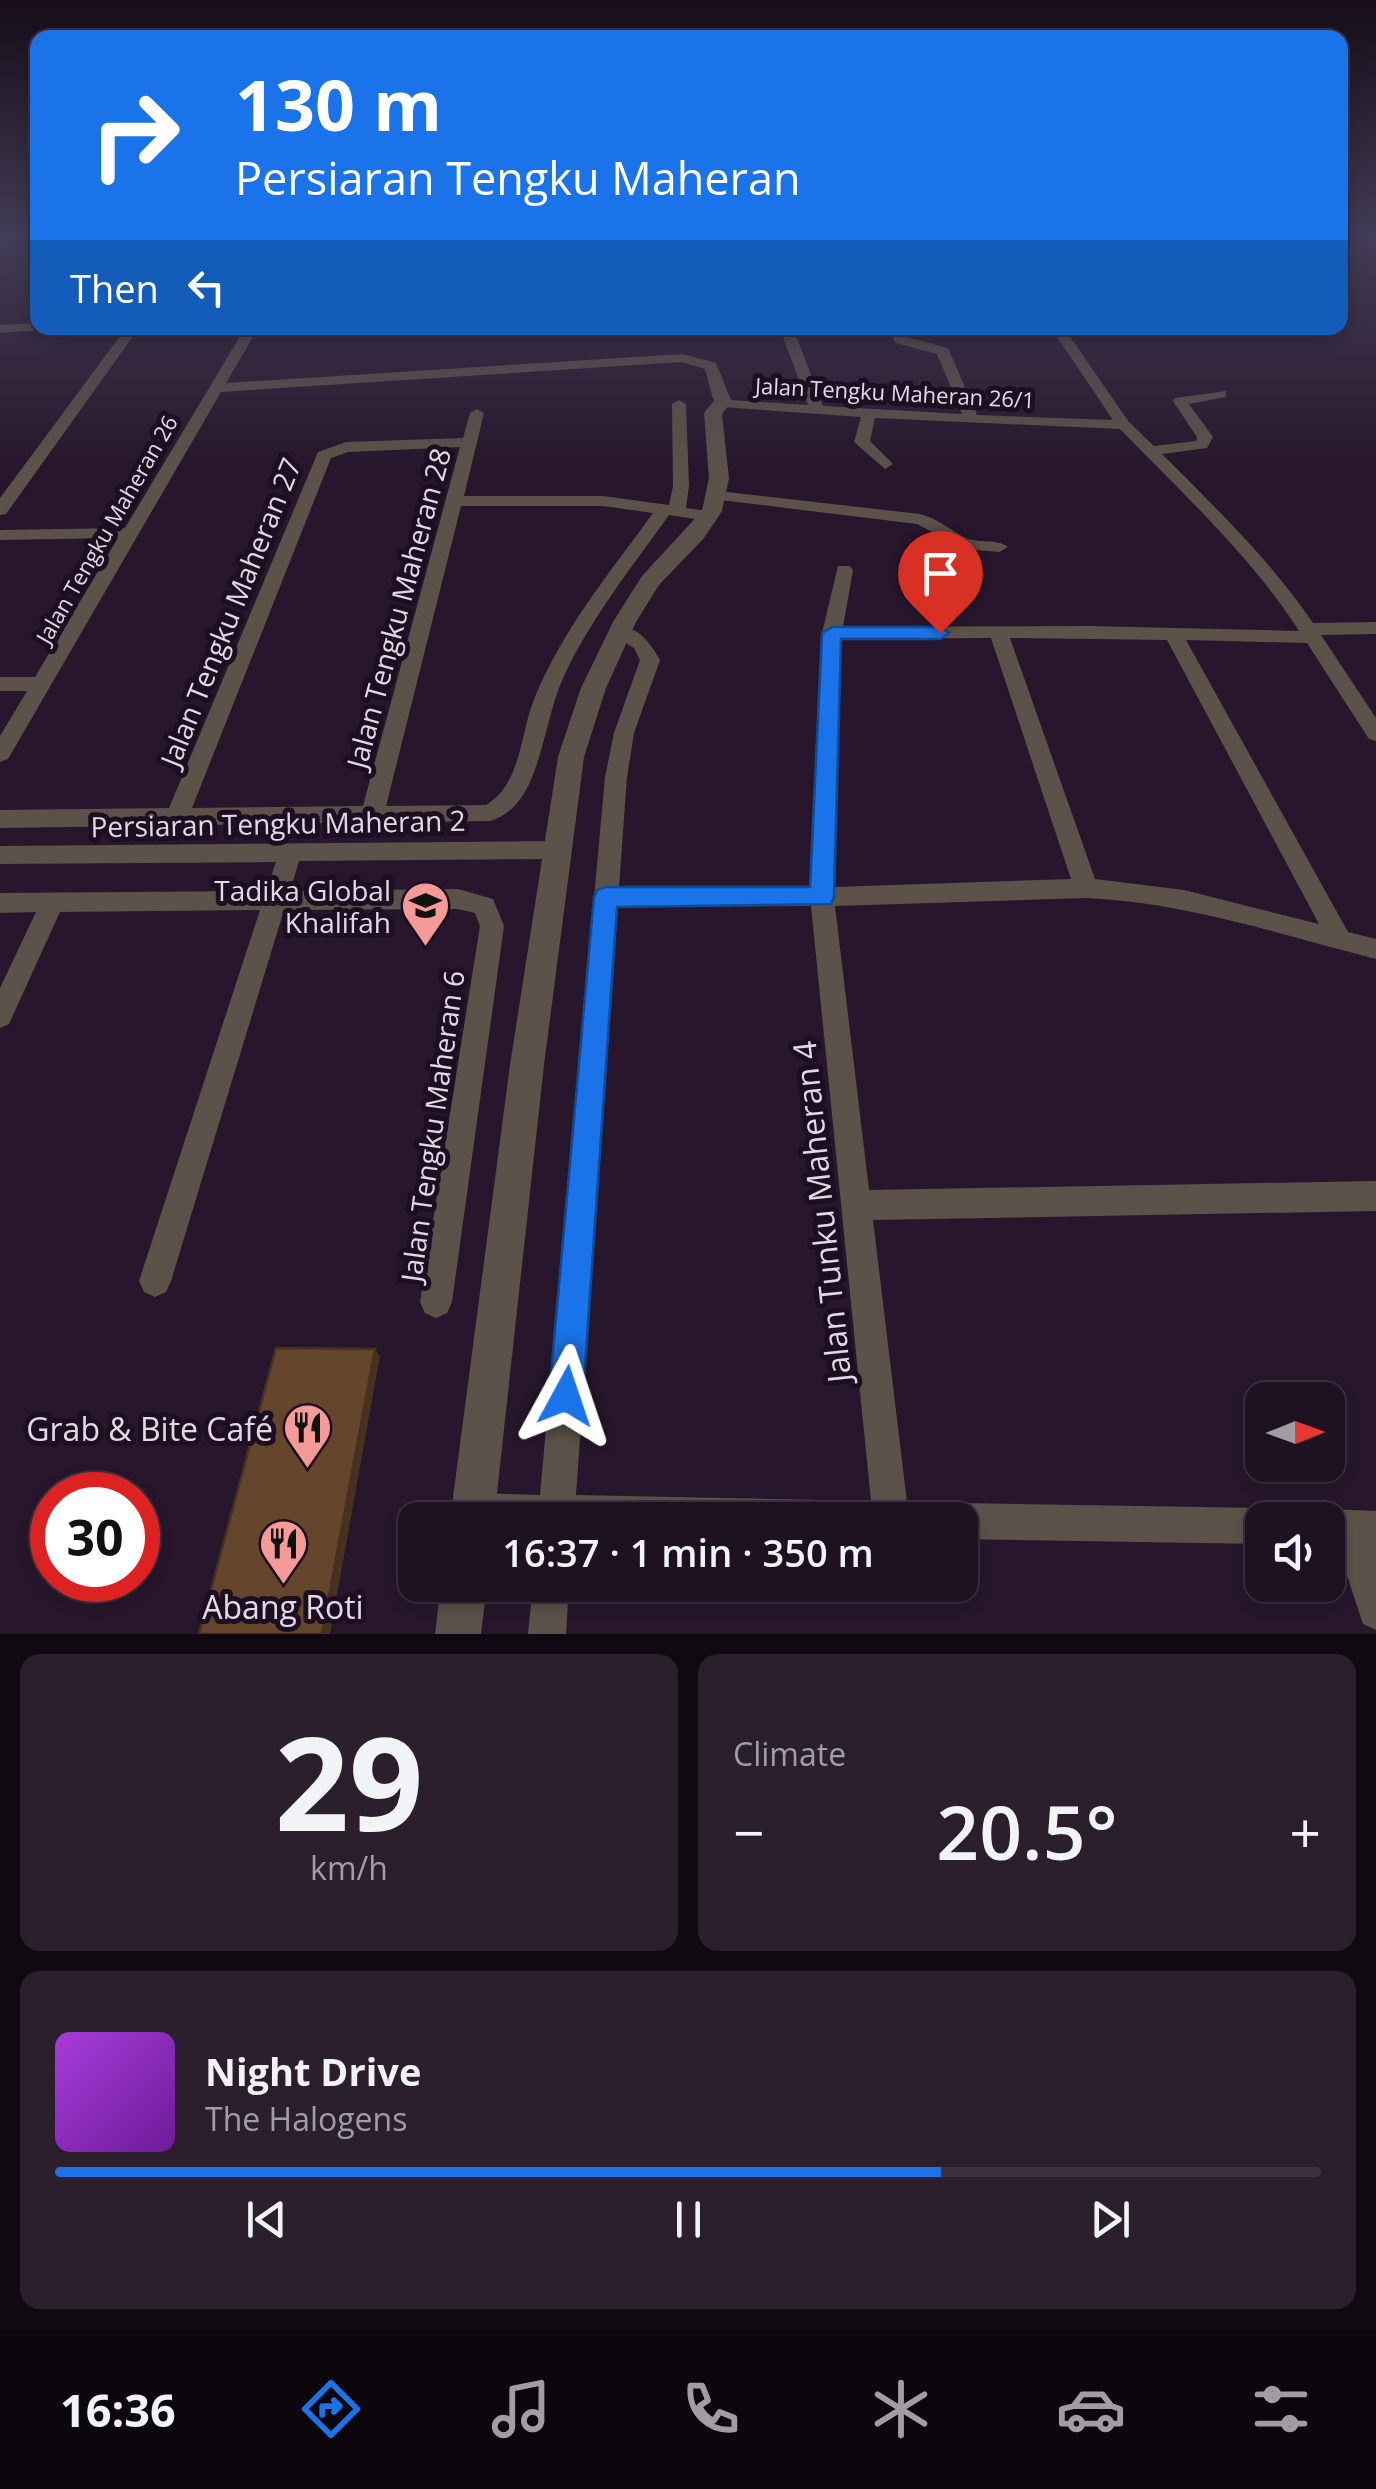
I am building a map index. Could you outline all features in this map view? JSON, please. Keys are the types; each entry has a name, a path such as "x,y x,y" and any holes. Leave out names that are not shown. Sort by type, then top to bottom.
{"street":[{"path":"0,330 30,327"},
{"path":"0,350 19,328"},
{"path":"0,510 127,335"},
{"name":"Jalan Tengku Maheran 26","path":"0,754 246,335"},
{"path":"790,335 817,410"},
{"path":"898,335 901,340 943,350 970,419"},
{"path":"1063,335 1124,425 1218,520 1310,633 1376,734"},
{"name":"Jalan Tengku Maheran 26/1","path":"215,388 683,358 712,366 722,402 1124,425"},
{"path":"1152,451 1202,444 1205,437 1180,401 1221,394"},
{"path":"474,1502 556,850 582,716 620,631 650,580 689,544 714,506 713,413 722,402"},
{"path":"0,819 490,813 511,800 543,703 570,643 600,596 671,510 682,486 680,404"},
{"name":"Jalan Tengku Maheran 28","path":"372,816 477,413"},
{"path":"869,413 862,442 884,464"},
{"name":"Jalan Tengku Maheran 27","path":"178,814 324,455 346,447 469,442"},
{"path":"454,501 603,501 671,510 714,506 920,519 938,525 964,544 999,548"},
{"path":"0,535 130,534"},
{"name":"Jalan Tunku Maheran 4","path":"844,570 832,633 822,897 889,1502"},
{"path":"832,633 1310,633 1376,628"},
{"path":"557,1502 616,777 624,733 650,660 648,650 620,631"},
{"path":"998,632 1086,888"},
{"path":"1173,634 1340,940"},
{"path":"0,684 41,684"},
{"name":"Persiaran Tengku Maheran 2","path":"0,856 556,850"},
{"path":"154,1281 290,854"},
{"path":"606,897 822,897 1086,888 1184,900 1376,949"},
{"name":"Jalan Tengku Maheran 6","path":"0,903 458,899 473,900 490,914 478,1033 436,1302"},
{"path":"0,1016 52,903"},
{"path":"855,1205 1376,1196"},
{"path":"978,1520 1245,1526"},
{"path":"1351,1528 1376,1611"},
{"path":"458,1634 462,1602"},
{"path":"547,1634 550,1602"}],"building":[{"path":"276,1348 375,1349 322,1634 199,1634"}],"place":[{"name":"Tadika Global Khalifah","path":"426,948"},
{"name":"Grab & Bite Café","path":"308,1470"},
{"name":"Abang Roti","path":"283,1586"}],"route":[{"path":"566,1396 606,897 822,897 832,633 940,633"}]}
